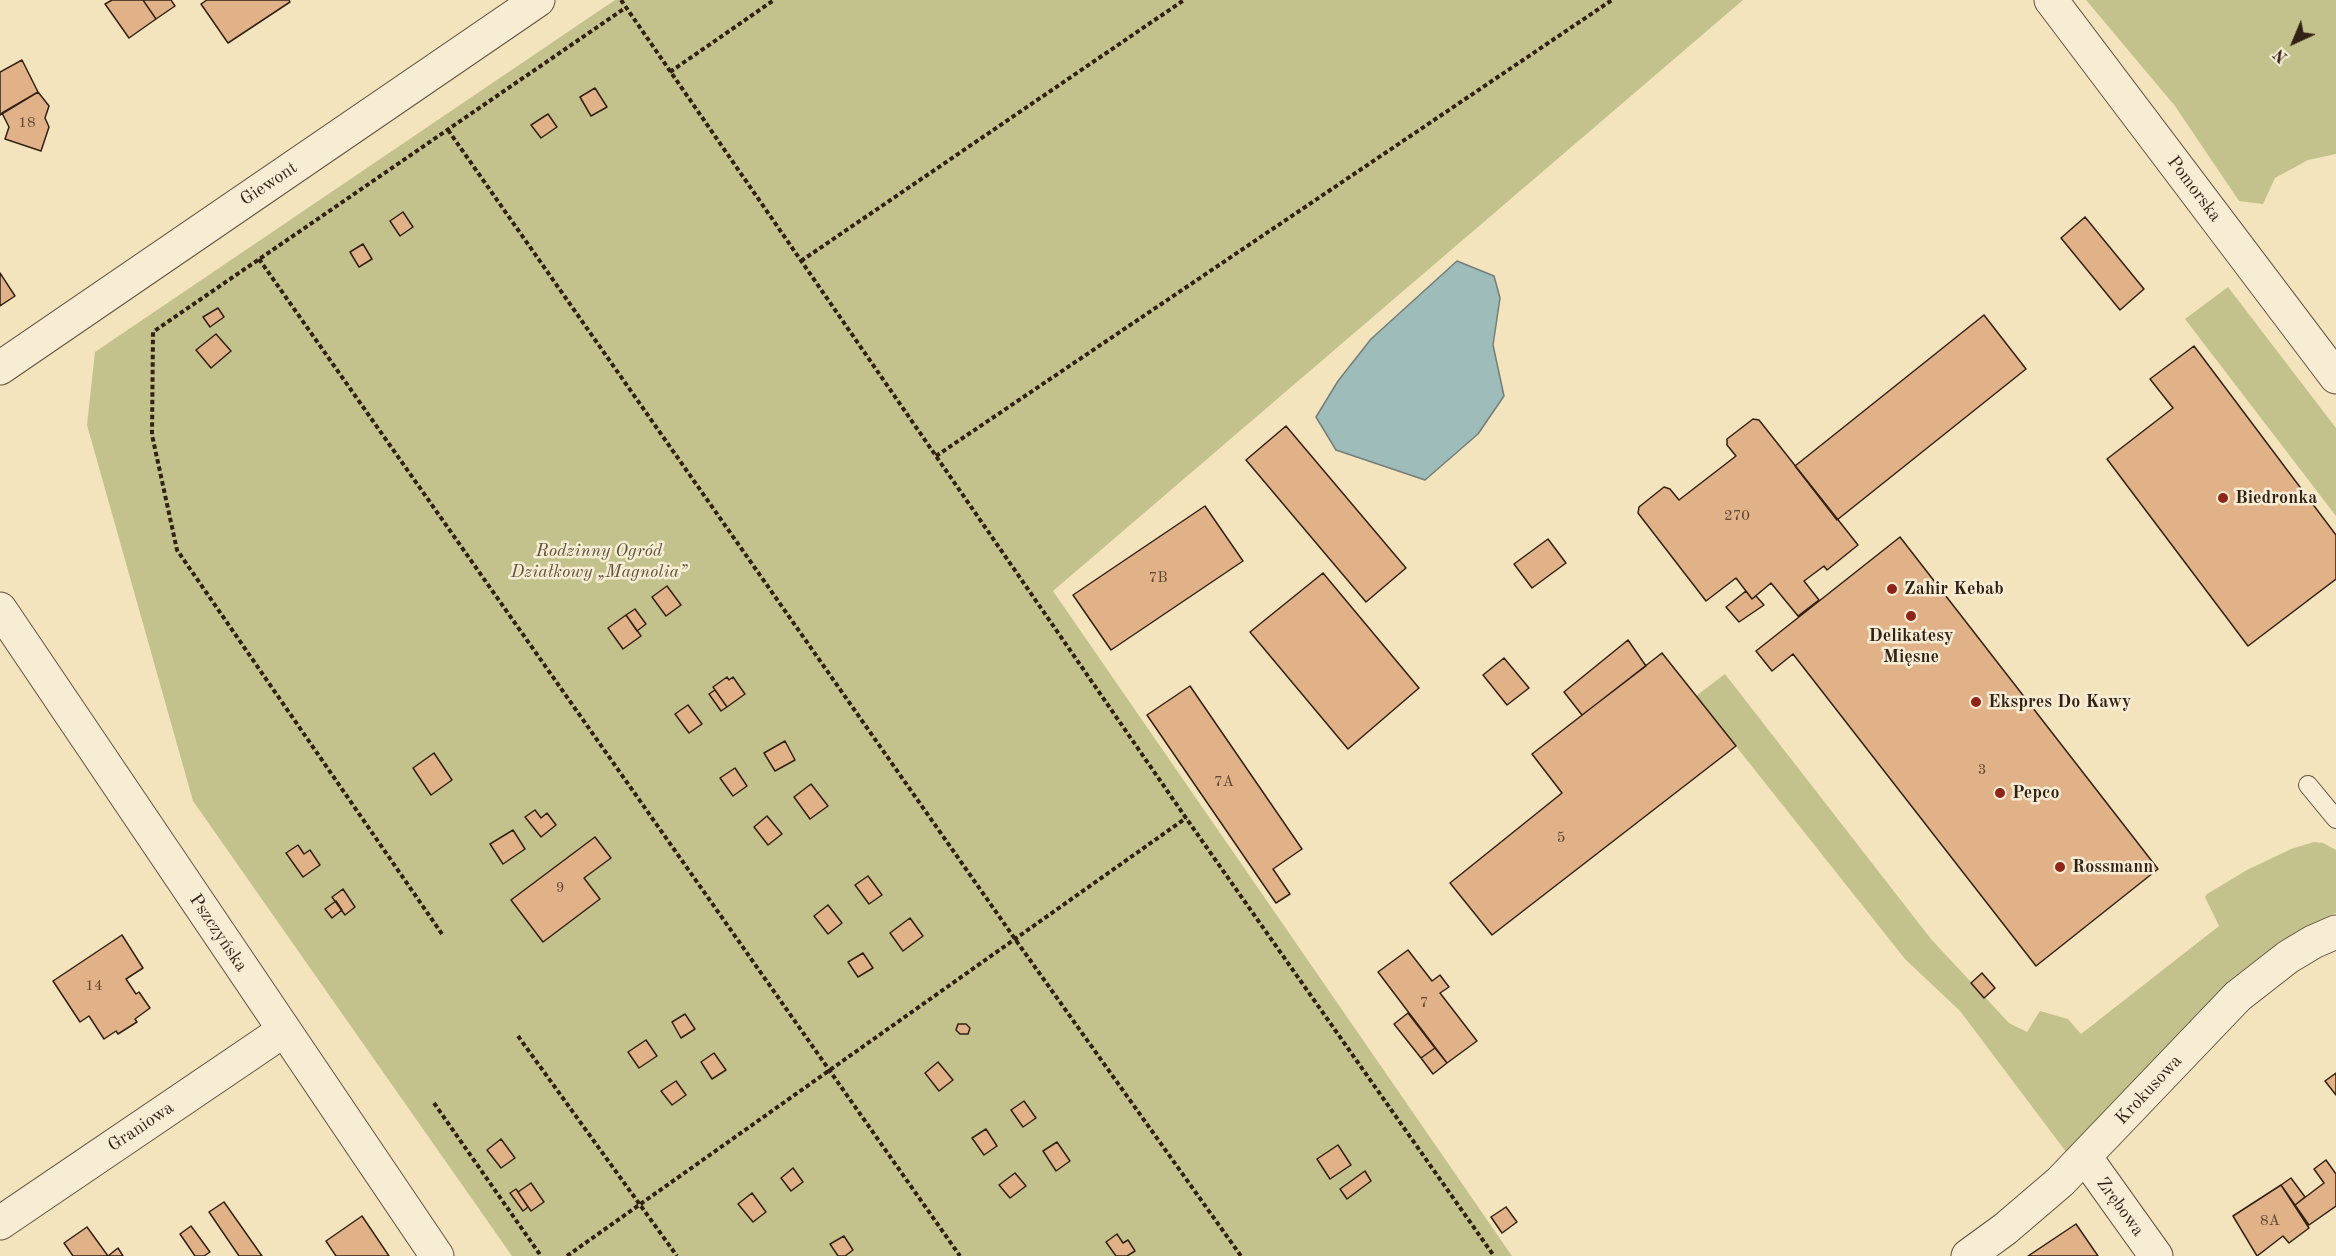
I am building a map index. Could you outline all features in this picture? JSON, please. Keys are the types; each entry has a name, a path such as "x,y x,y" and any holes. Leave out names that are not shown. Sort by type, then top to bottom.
{"street":[{"name":"Giewont","path":"0,369 538,0"},
{"name":"Pomorska","path":"2051,0 2336,377"},
{"name":"Pszczyńska","path":"0,609 437,1256"},
{"name":"Krokusowa","path":"1968,1256 2033,1206 2086,1158 2238,996 2288,957 2336,932"},
{"name":"Graniowa","path":"0,1223 283,1030"},
{"name":"Zrębowa","path":"2086,1158 2156,1256"}],"lane":[{"path":"2307,784 2336,819"}],"path":[{"path":"621,0 1186,818 1494,1256"},
{"path":"670,72 774,0"},
{"path":"801,261 1184,0"},
{"path":"936,456 1612,0"},
{"path":"442,934 177,550 152,435 153,332 625,8"},
{"path":"448,130 1015,939 1241,1256"},
{"path":"259,259 960,1256"},
{"path":"567,1256 1186,818"},
{"path":"518,1036 677,1256"},
{"path":"434,1103 541,1256"}],"green space":[{"name":"Rodzinny Ogród Działkowy „Magnolia”","path":"615,0 1743,0 1053,591 1512,1256 512,1256 193,801 87,425 95,352"},
{"path":"2086,0 2336,0 2336,154 2308,160 2275,178 2263,204 2239,201 2175,106"},
{"path":"2228,287 2336,428 2336,516 2185,319"},
{"path":"1725,674 1931,939 2009,1023 2027,1032 2040,1011 2068,1019 2081,1034 2219,926 2205,897 2207,894 2247,870 2291,849 2314,842 2323,843 2336,850 2336,913 2279,942 2231,979 2067,1153 1960,1011 1905,959 1696,696"}],"water":[{"path":"1457,261 1494,276 1500,298 1493,345 1504,396 1478,434 1425,480 1336,450 1316,417 1338,381 1371,339"}],"building":[{"path":"112,0 143,0 156,19 129,38 105,4"},
{"path":"143,0 171,0 175,6 156,19"},
{"path":"207,0 289,0 290,2 228,43 201,4"},
{"path":"22,60 38,92 0,115 0,72"},
{"path":"595,88 607,107 591,116 580,97"},
{"path":"38,92 49,106 45,118 49,127 41,151 5,139 9,127 2,113"},
{"path":"548,114 557,127 541,138 531,125"},
{"path":"403,212 413,227 400,236 390,221"},
{"path":"2085,217 2144,289 2120,310 2061,238"},
{"path":"363,244 372,259 359,267 350,252"},
{"path":"0,273 15,296 0,306"},
{"path":"218,308 224,317 210,327 203,317"},
{"path":"1984,315 2026,369 1837,520 1795,466"},
{"path":"216,334 231,351 211,368 196,350"},
{"name":"Biedronka","path":"2194,346 2336,535 2336,579 2248,646 2107,459 2173,408 2150,379"},
{"path":"1753,419 1759,420 1858,545 1827,570 1824,566 1804,581 1819,600 1798,616 1771,583 1752,599 1736,578 1706,601 1638,513 1639,507 1664,487 1670,489 1679,500 1736,456 1727,445 1727,439"},
{"path":"1286,426 1406,568 1366,602 1246,460"},
{"path":"1205,506 1243,561 1111,650 1073,595"},
{"path":"1900,537 2158,869 2036,966 1793,654 1772,671 1756,651"},
{"path":"1548,539 1566,563 1532,588 1514,564"},
{"path":"1323,573 1419,688 1348,749 1250,632"},
{"path":"667,586 681,605 666,616 652,597"},
{"path":"1746,591 1752,599 1756,596 1764,605 1739,622 1726,607"},
{"path":"635,609 646,624 637,631 626,615"},
{"path":"626,615 641,636 623,649 608,628"},
{"path":"1628,640 1646,666 1582,715 1564,692"},
{"path":"1662,653 1736,746 1492,935 1450,883 1562,793 1532,754"},
{"path":"1504,658 1529,688 1507,705 1483,675"},
{"path":"727,677 729,680 733,677 745,694 727,707 713,687"},
{"path":"1190,686 1302,849 1273,869 1290,894 1276,903 1147,715"},
{"path":"715,690 727,707 721,711 709,694"},
{"path":"688,705 702,724 689,733 675,714"},
{"path":"785,741 795,760 775,771 764,753"},
{"path":"434,753 452,780 431,795 413,768"},
{"path":"735,768 747,786 733,796 720,778"},
{"path":"811,784 828,806 810,819 794,797"},
{"path":"535,810 541,818 547,813 556,825 541,837 525,817"},
{"path":"767,816 782,834 768,845 754,827"},
{"path":"513,830 525,849 503,864 490,844"},
{"path":"595,837 611,858 584,878 600,899 543,942 511,900"},
{"path":"298,845 304,854 310,850 320,865 303,877 286,853"},
{"path":"868,876 882,895 869,904 855,885"},
{"path":"343,889 355,907 345,915 332,897"},
{"path":"336,901 342,910 332,918 325,909"},
{"path":"828,905 842,923 828,934 814,916"},
{"path":"910,918 923,936 903,951 890,933"},
{"path":"122,935 143,968 126,979 136,994 139,992 150,1008 135,1019 137,1022 118,1034 116,1031 104,1039 89,1016 80,1022 53,981"},
{"path":"1408,950 1432,981 1440,975 1449,987 1440,993 1477,1041 1447,1063 1378,972"},
{"path":"863,953 873,968 858,977 848,962"},
{"path":"1982,973 1995,988 1984,998 1971,983"},
{"path":"1408,1013 1435,1048 1421,1058 1394,1024"},
{"path":"685,1014 695,1029 681,1038 672,1022"},
{"path":"958,1024 966,1024 970,1028 968,1034 960,1034 956,1030"},
{"path":"646,1040 657,1056 639,1068 628,1052"},
{"path":"1435,1048 1447,1063 1433,1074 1421,1058"},
{"path":"714,1053 726,1070 712,1079 701,1062"},
{"path":"938,1062 953,1080 939,1091 925,1073"},
{"path":"2336,1073 2336,1095 2325,1081"},
{"path":"676,1081 686,1095 672,1105 661,1091"},
{"path":"1024,1101 1036,1118 1023,1127 1011,1110"},
{"path":"986,1129 997,1146 984,1155 972,1138"},
{"path":"501,1139 515,1158 501,1168 487,1150"},
{"path":"1057,1142 1070,1161 1056,1171 1043,1151"},
{"path":"1338,1145 1351,1165 1330,1179 1317,1159"},
{"path":"2326,1160 2336,1174 2336,1206 2309,1225 2295,1205 2324,1183 2314,1169"},
{"path":"793,1168 803,1182 791,1191 781,1178"},
{"path":"1365,1171 1371,1181 1347,1199 1340,1189"},
{"path":"1015,1173 1026,1186 1010,1198 999,1185"},
{"path":"2291,1178 2305,1197 2295,1205 2281,1185"},
{"path":"531,1183 544,1202 531,1211 518,1192"},
{"path":"2281,1185 2309,1228 2289,1243 2283,1236 2257,1256 2233,1216"},
{"path":"516,1189 528,1207 523,1211 510,1193"},
{"path":"752,1193 766,1212 753,1222 738,1204"},
{"path":"224,1202 262,1256 239,1256 209,1212"},
{"path":"1506,1207 1517,1222 1502,1233 1491,1217"},
{"path":"362,1216 389,1256 336,1256 326,1241"},
{"path":"2076,1224 2098,1256 2028,1256"},
{"path":"191,1226 210,1252 204,1256 195,1256 180,1234"},
{"path":"87,1227 108,1256 73,1256 64,1243"},
{"path":"1117,1234 1123,1243 1128,1240 1135,1251 1127,1256 1116,1256 1106,1242"},
{"path":"844,1236 853,1250 845,1256 838,1256 830,1244"},
{"path":"118,1248 123,1256 108,1256"}],"place":[{"name":"Biedronka","path":"2223,498"},
{"name":"Zahir Kebab","path":"1892,589"},
{"name":"Delikatesy Mięsne","path":"1911,616"},
{"name":"Ekspres Do Kawy","path":"1976,702"},
{"name":"Pepco","path":"2000,793"},
{"name":"Rossmann","path":"2060,867"}]}
